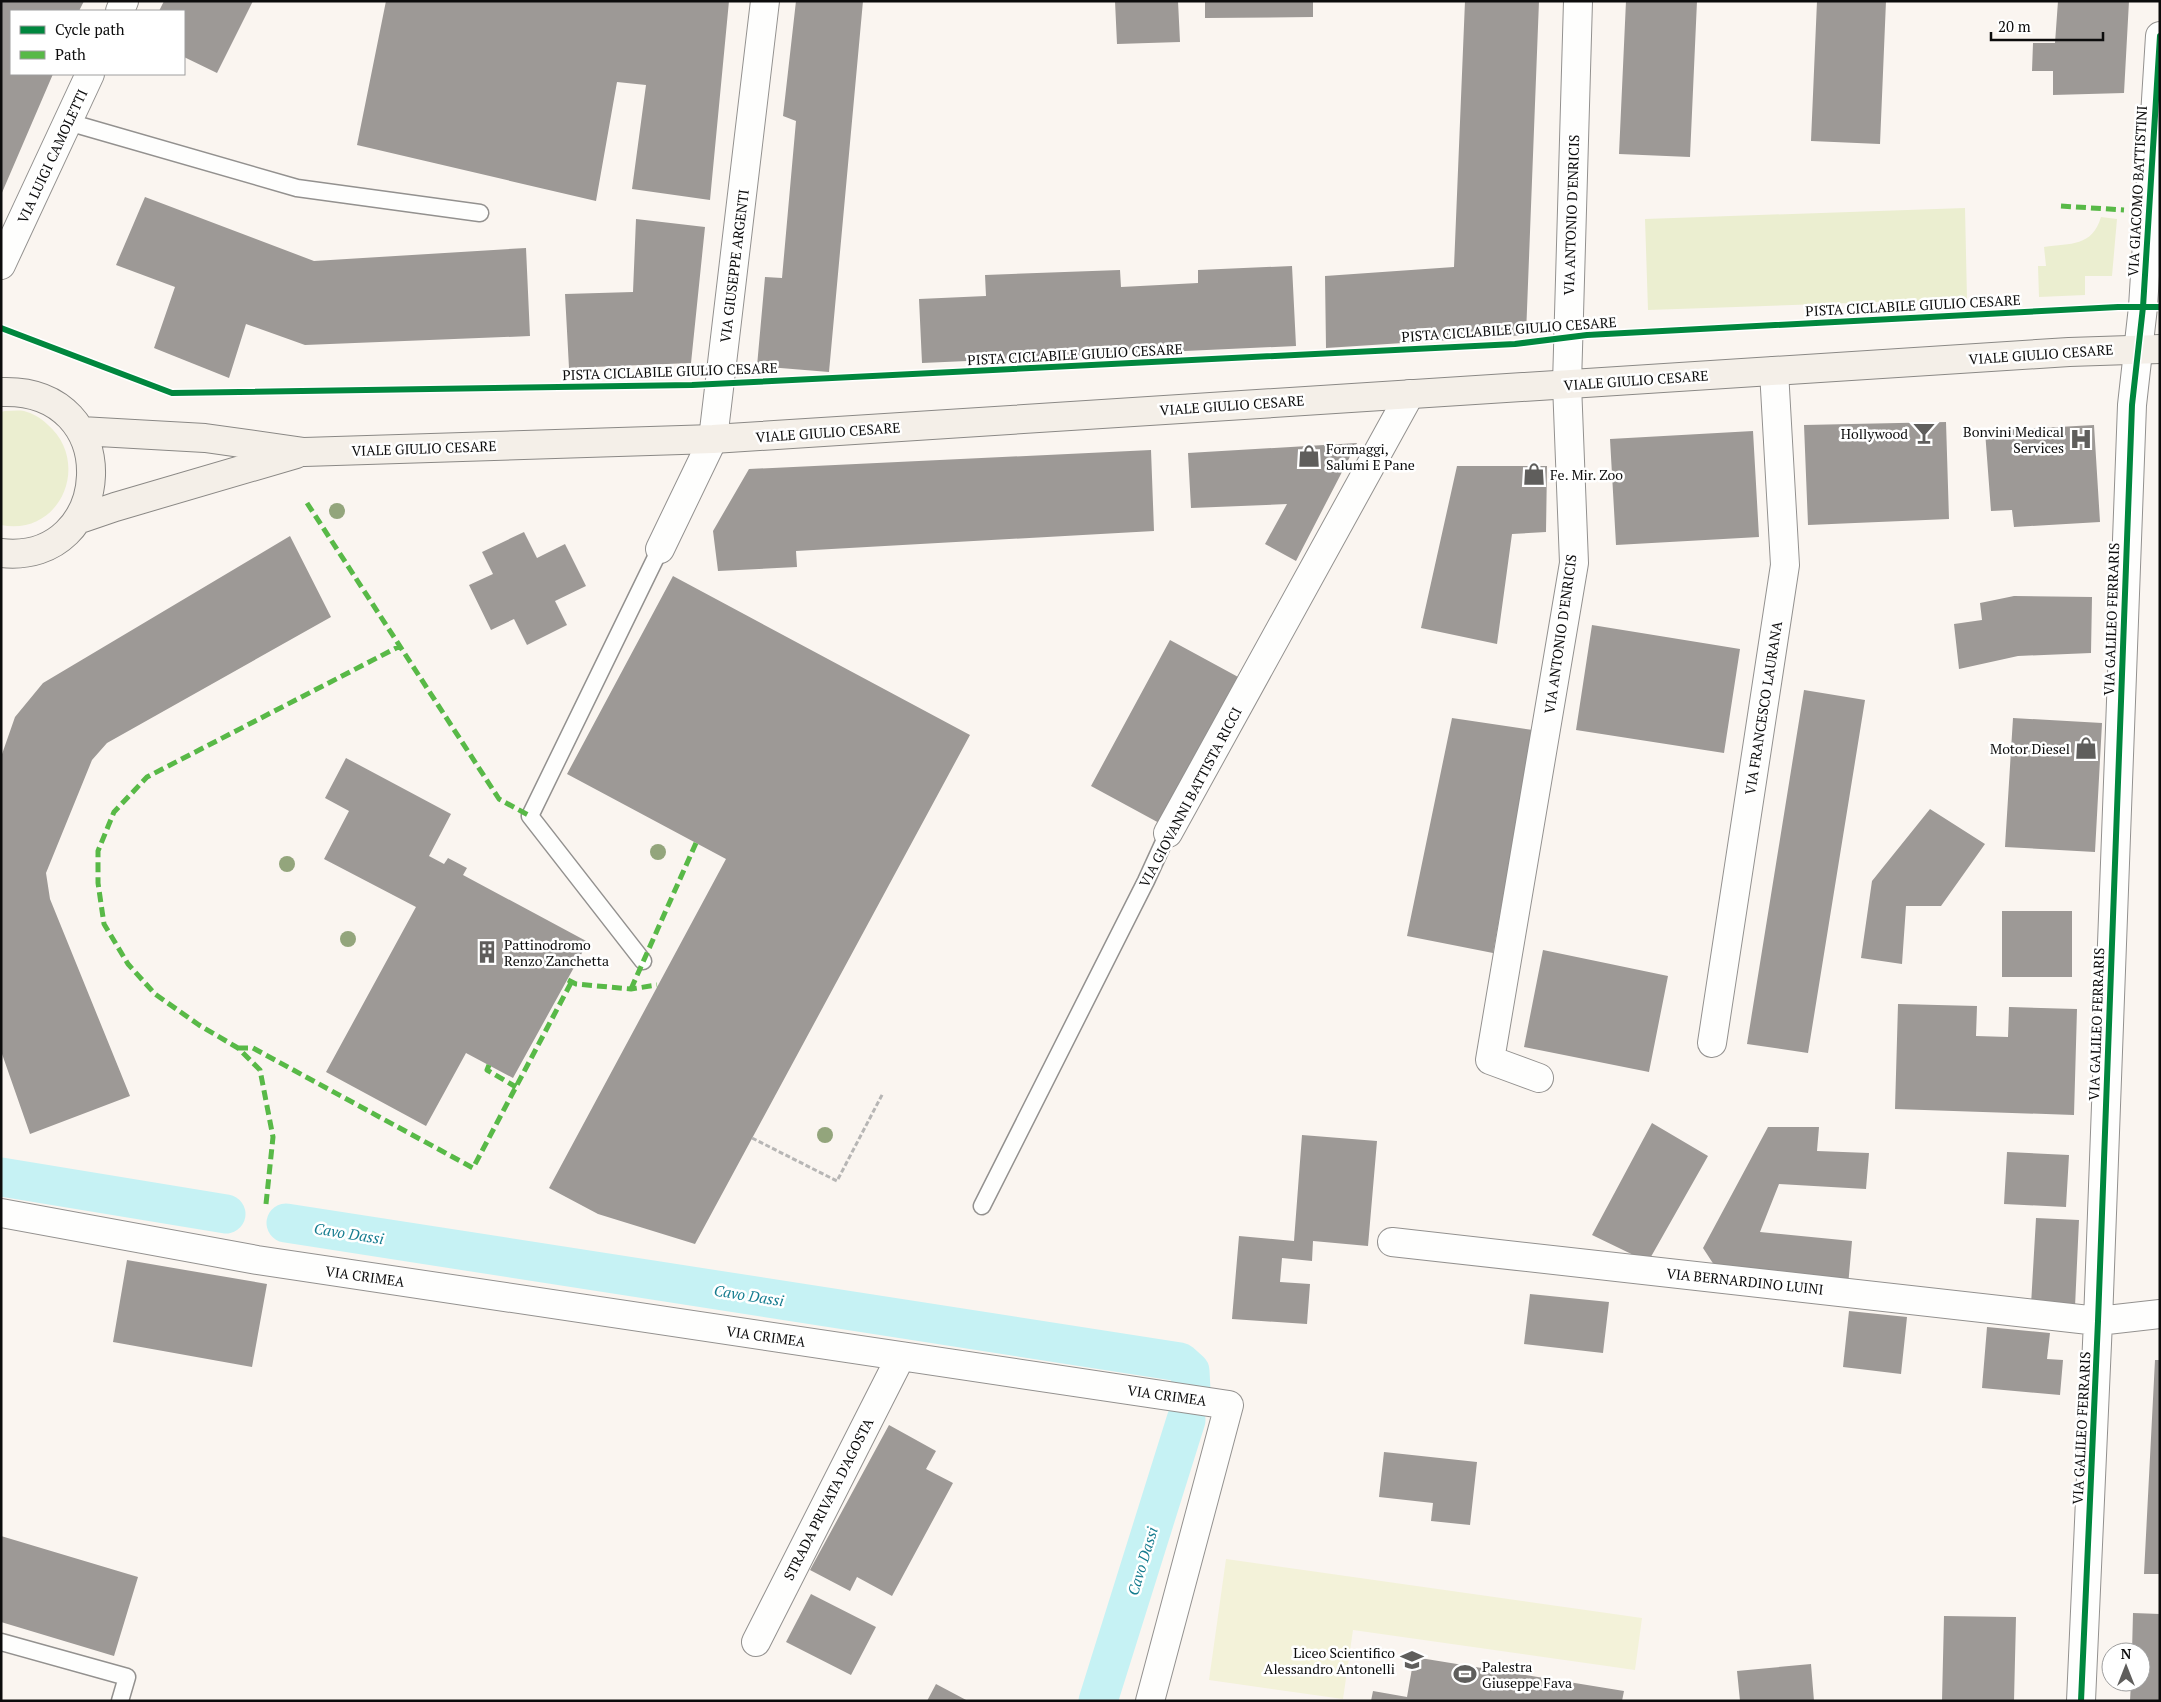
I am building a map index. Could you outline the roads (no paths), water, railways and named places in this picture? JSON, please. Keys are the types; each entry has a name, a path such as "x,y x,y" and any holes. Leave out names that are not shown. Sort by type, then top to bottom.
{"main road":[{"name":"VIALE GIULIO CESARE","path":"81,431 205,438 304,452 713,440 2149,348"},
{"path":"1,392 29,393 44,398 70,417 81,431 91,459 92,475 85,506 67,532 40,549 24,553 1,553"},
{"name":"VIALE GIULIO CESARE","path":"77,520 115,507 304,452"}],"street":[{"name":"VIA GIUSEPPE ARGENTI","path":"660,549 713,440 765,1"},
{"name":"VIA ANTONIO D'ENRICIS","path":"1539,1078 1490,1060 1574,563 1567,384 1578,1"},
{"name":"VIA GIACOMO BATTISTINI","path":"2149,348 2143,307 2160,36"},
{"name":"VIA LUIGI CAMOLETTI","path":"1,265 90,75"},
{"name":"VIA GALILEO FERRARIS","path":"2081,1701 2098,1321 2132,404 2149,348"},
{"name":"VIA FRANCESCO LAURANA","path":"1712,1043 1785,565 1774,371"},
{"name":"VIA GIOVANNI BATTISTA RICCI","path":"1168,833 1410,394"},
{"name":"VIA CRIMEA","path":"1,1213 257,1260 1229,1405 1150,1701"},
{"name":"VIA BERNARDINO LUINI","path":"1392,1242 2098,1321 2160,1314"},
{"name":"STRADA PRIVATA D'AGOSTA","path":"756,1642 901,1356"}],"lane":[{"path":"68,122 297,188 480,213"},
{"path":"643,961 530,816 660,549"},
{"name":"VIA GIOVANNI BATTISTA RICCI","path":"982,1206 1168,833"},
{"path":"1,1642 127,1677 120,1701"}],"waterway":[{"name":"Cavo Dassi","path":"1,1177 226,1214"},
{"name":"Cavo Dassi","path":"286,1223 1180,1362 1190,1371 1191,1390"},
{"name":"Cavo Dassi","path":"1098,1701 1186,1420"}],"place":[{"name":"Hollywood","path":"1924,433"},
{"name":"Bonvini Medical Services","path":"2081,439"},
{"name":"Formaggi, Salumi E Pane","path":"1309,456"},
{"name":"Fe. Mir. Zoo","path":"1534,474"},
{"name":"Motor Diesel","path":"2086,748"},
{"name":"Pattinodromo Renzo Zanchetta","path":"487,952"},
{"name":"Liceo Scientifico Alessandro Antonelli","path":"1412,1660"},
{"name":"Palestra Giuseppe Fava","path":"1465,1674"}]}
